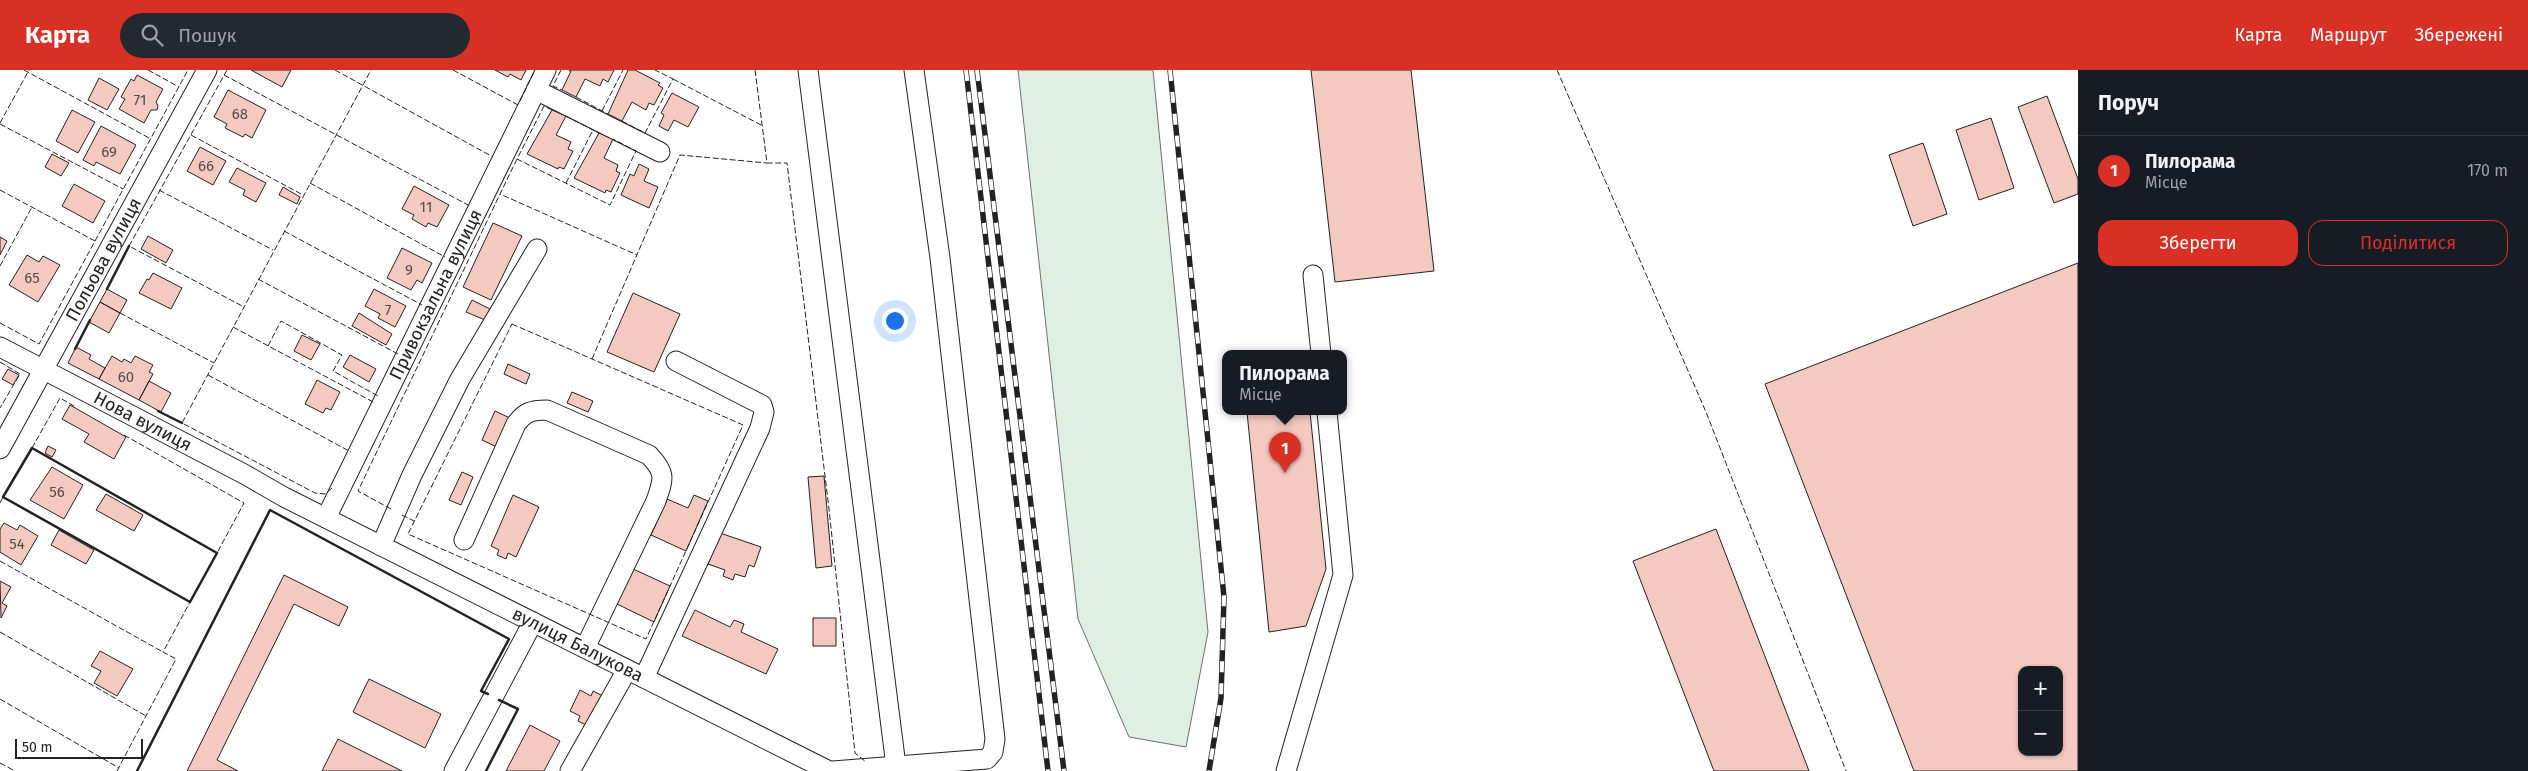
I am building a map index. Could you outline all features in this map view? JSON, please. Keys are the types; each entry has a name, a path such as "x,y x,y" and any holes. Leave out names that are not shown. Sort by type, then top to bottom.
{"street":[{"name":"Польова вулиця","path":"0,449 207,70"},
{"name":"Привокзальна вулиця","path":"326,518 546,70"},
{"path":"808,70 896,766"},
{"path":"833,771 987,759 993,752 995,739 940,258 914,70"},
{"path":"536,90 660,152"},
{"path":"381,546 412,475 460,379 537,249"},
{"path":"1313,275 1321,350"},
{"name":"Нова вулиця","path":"0,347 326,518"},
{"path":"570,771 636,674 760,428 764,412 762,405 676,361"},
{"path":"464,540 516,424 523,414 534,410 546,410 649,455 660,467 662,484 656,501 585,648"},
{"path":"1286,771 1343,575 1327,415"},
{"name":"вулиця Балукова","path":"326,518 829,771"},
{"path":"454,771 533,622"}],"green space":[{"path":"1018,70 1153,70 1208,632 1186,747 1129,737 1078,619"}],"building":[{"path":"251,70 291,70 282,87"},
{"path":"495,70 526,70 521,80 510,74 508,77"},
{"path":"569,70 614,70 608,82 603,79 600,86 585,79 576,97 562,90 571,71"},
{"path":"628,70 635,70 660,83 658,85 663,88 654,105 649,103 646,110 632,102 622,121 608,114"},
{"path":"1311,70 1411,70 1434,271 1335,282"},
{"path":"137,75 163,89 156,102 157,110 151,110 144,123 119,109 125,99 121,97 131,79 134,81"},
{"path":"99,78 119,89 107,110 88,100"},
{"path":"228,90 266,110 252,138 245,134 243,137 225,128 227,124 214,117"},
{"path":"672,93 699,107 688,127 674,120 668,131 659,126 664,115 661,113"},
{"path":"2047,96 2078,179 2078,194 2054,203 2018,107"},
{"path":"72,110 95,122 78,153 56,141"},
{"path":"552,110 566,116 556,135 571,142 568,149 573,151 564,169 559,167 558,169 527,154"},
{"path":"1991,118 2014,188 1979,200 1956,130"},
{"path":"101,126 136,145 120,174 96,162 94,166 83,160"},
{"path":"599,133 613,139 604,158 618,165 616,171 620,173 611,192 606,190 605,193 574,178"},
{"path":"1923,143 1947,214 1913,226 1889,155"},
{"path":"200,147 226,161 213,185 187,171"},
{"path":"52,154 69,163 61,176 45,167"},
{"path":"639,164 649,169 644,181 658,187 649,208 621,195 630,174 634,176"},
{"path":"237,168 266,183 256,202 243,195 245,190 229,182"},
{"path":"74,184 105,201 93,223 62,206"},
{"path":"414,186 449,205 437,227 428,223 426,227 412,219 414,215 402,209"},
{"path":"283,187 300,197 297,204 279,195"},
{"path":"493,223 522,236 491,300 463,287"},
{"path":"148,236 173,250 166,263 141,249"},
{"path":"0,237 7,241 0,255"},
{"path":"402,248 432,263 422,283 417,280 411,290 387,278"},
{"path":"27,255 39,262 43,256 60,265 38,302 9,285"},
{"path":"2078,263 2078,771 1914,771 1765,384"},
{"path":"153,273 182,288 171,309 139,293"},
{"path":"107,289 127,300 120,313 100,302"},
{"path":"374,289 406,306 395,327 378,318 380,314 365,306"},
{"path":"633,293 680,314 654,372 607,352"},
{"path":"472,300 490,309 485,320 466,312"},
{"path":"100,302 120,313 109,333 89,322"},
{"path":"359,313 392,334 386,345 352,326"},
{"path":"302,335 320,344 311,360 294,351"},
{"path":"76,347 91,355 89,359 105,368 99,379 68,363"},
{"path":"350,355 376,369 369,382 343,367"},
{"path":"112,356 122,362 124,359 131,363 135,356 153,365 149,372 153,374 139,400 99,379"},
{"path":"508,364 530,374 526,384 504,374"},
{"path":"8,369 19,375 13,385 2,379"},
{"path":"317,380 340,392 331,410 326,408 323,413 305,404"},
{"path":"149,381 171,393 161,412 139,400"},
{"path":"572,392 593,401 588,412 567,403"},
{"path":"70,405 126,437 114,459 84,442 89,434 62,419"},
{"path":"495,411 512,419 499,448 482,440"},
{"path":"1247,415 1310,415 1326,569 1306,626 1269,632"},
{"path":"48,446 56,450 52,457 45,453"},
{"path":"52,467 83,485 64,519 30,500"},
{"path":"462,472 473,477 461,505 449,500"},
{"path":"824,476 832,566 816,568 808,477"},
{"path":"106,494 143,515 134,531 96,510"},
{"path":"513,495 539,507 516,557 508,553 506,559 497,555 499,550 491,546"},
{"path":"694,495 708,501 686,551 651,535 667,499 688,508"},
{"path":"4,523 17,530 20,525 38,536 21,565 0,552 0,529"},
{"path":"1716,529 1809,771 1714,771 1633,561"},
{"path":"59,530 94,550 86,564 51,545"},
{"path":"720,533 761,547 754,567 749,565 745,577 735,574 733,580 723,576 725,570 708,564"},
{"path":"633,569 670,586 654,622 617,604"},
{"path":"284,575 348,607 339,626 294,604 217,760 238,771 187,771"},
{"path":"0,581 11,587 2,603 7,606 1,618"},
{"path":"695,610 730,627 734,620 744,624 741,632 778,649 766,674 682,636"},
{"path":"813,618 836,618 836,646 813,646"},
{"path":"100,651 133,669 117,696 94,683 101,671 91,666"},
{"path":"369,679 441,714 425,748 353,712"},
{"path":"580,690 591,696 593,691 605,697 590,727 578,721 580,716 570,711"},
{"path":"530,725 560,741 544,771 506,771"},
{"path":"338,739 402,771 322,771"}],"railway":[{"path":"966,70 1048,771"},
{"path":"977,70 1064,771"},
{"path":"1170,70 1224,597 1221,698 1209,771"}],"fence":[{"path":"24,70 151,139"},
{"path":"0,123 29,70"},
{"path":"148,70 179,87"},
{"path":"0,323 39,344 188,70"},
{"path":"227,70 129,246 244,307"},
{"path":"335,70 493,157"},
{"path":"332,488 325,494 315,493 182,423 371,70"},
{"path":"453,70 518,105"},
{"path":"520,101 535,70"},
{"path":"561,70 553,86 562,90"},
{"path":"602,111 623,70"},
{"path":"622,121 645,133 673,79 655,70"},
{"path":"755,70 767,163 787,163 829,509 855,753 866,762"},
{"path":"1557,70 1706,412 1846,771"},
{"path":"224,75 470,206"},
{"path":"673,79 763,126"},
{"path":"576,97 608,114"},
{"path":"552,110 544,106 517,159 610,205 636,151 613,139"},
{"path":"566,116 599,133"},
{"path":"0,124 123,189"},
{"path":"566,183 593,130"},
{"path":"191,135 303,195"},
{"path":"592,359 680,155 767,163"},
{"path":"517,159 500,194 637,255"},
{"path":"310,183 445,257"},
{"path":"0,190 95,241"},
{"path":"159,190 273,250"},
{"path":"391,509 358,491 500,194"},
{"path":"0,266 32,207"},
{"path":"284,231 422,305"},
{"path":"258,279 398,354"},
{"path":"120,313 214,363"},
{"path":"268,346 281,321 342,355 333,371 378,396"},
{"path":"512,324 743,425 646,639 408,534 512,324"},
{"path":"233,327 375,403"},
{"path":"0,362 20,374 0,408"},
{"path":"208,375 351,452"},
{"path":"32,448 60,398 74,406"},
{"path":"124,435 244,503 217,553"},
{"path":"0,503 3,497"},
{"path":"402,515 414,521"},
{"path":"0,561 163,652"},
{"path":"117,771 176,659 163,652 190,602"},
{"path":"0,632 146,716"},
{"path":"0,699 119,768"},
{"path":"0,763 15,771"}],"wall":[{"path":"107,289 129,246"},
{"path":"75,349 90,320"},
{"path":"158,411 182,423"},
{"path":"32,448 217,553 190,602 3,497 32,448"},
{"path":"137,771 270,510 509,639 481,691 488,694"},
{"path":"486,771 518,709 499,700"}],"place":[{"name":"Пилорама","path":"1285,473"}]}
